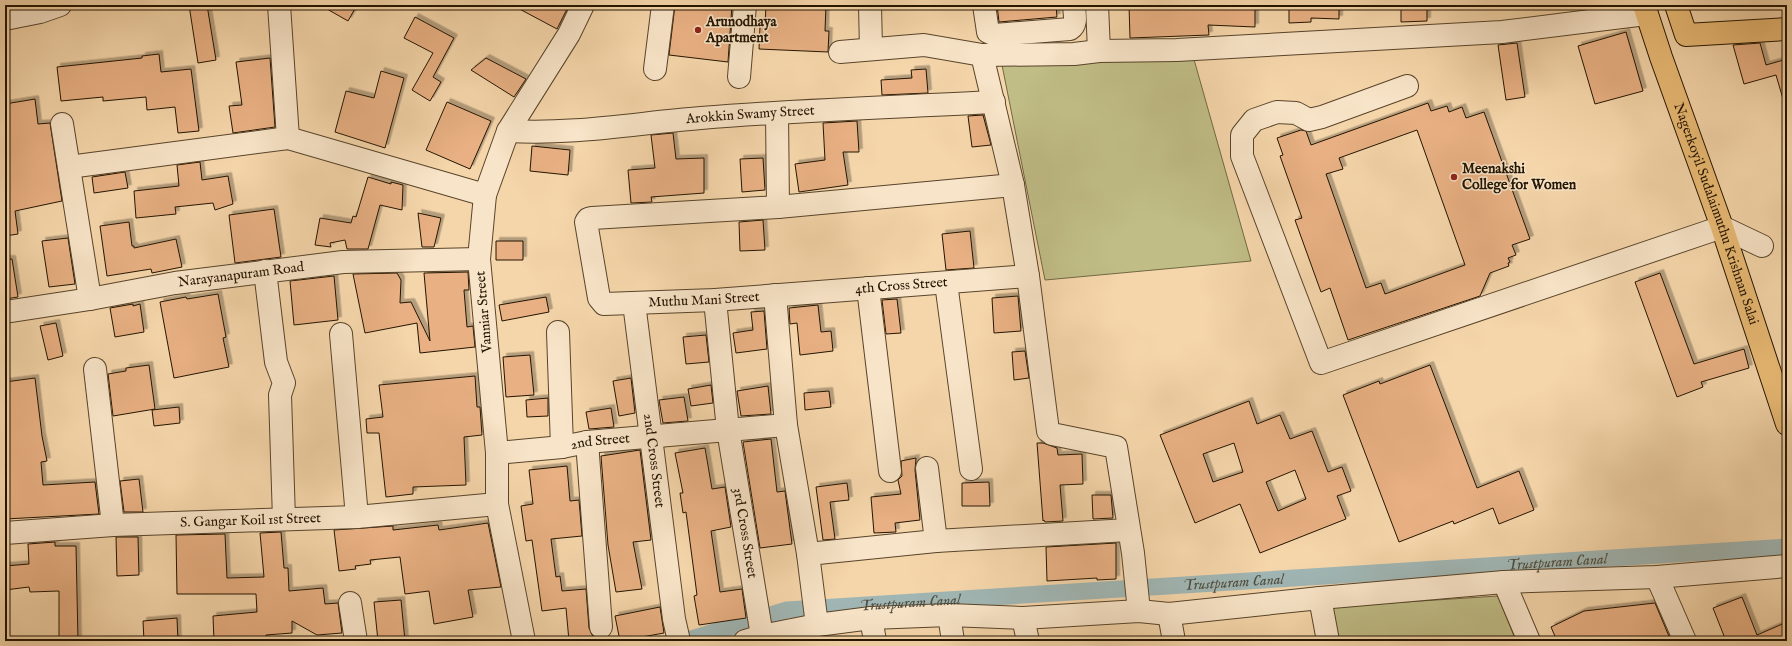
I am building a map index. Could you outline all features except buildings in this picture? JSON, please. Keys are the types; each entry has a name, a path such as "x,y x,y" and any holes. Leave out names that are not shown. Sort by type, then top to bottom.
{"main road":[{"path":"1676,5 1686,35 1787,29"},
{"name":"Nagerkoyil Sudalaimuthu Krishnan Salai","path":"1645,10 1722,227 1787,424"}],"street":[{"path":"5,19 40,12 60,5"},
{"path":"280,5 288,138"},
{"name":"Vanniar Street","path":"524,641 497,504 497,453 479,259 485,195 508,131 569,34 583,5"},
{"path":"656,69 663,5"},
{"path":"739,77 745,5"},
{"path":"870,5 871,49"},
{"path":"984,5 986,28 990,34 1070,29 1074,27 1075,23 1074,5"},
{"path":"1097,5 1099,51"},
{"path":"840,52 924,45 982,55 1074,54 1099,51 1177,50 1502,32 1645,10"},
{"path":"1027,32 1028,54"},
{"path":"982,55 1013,185 1028,276 1048,431 1052,434 1116,446 1139,611"},
{"path":"1407,86 1322,117 1309,120 1296,113 1277,112 1254,120 1242,135 1242,156 1322,363 1722,227 1762,246"},
{"name":"Arokkin Swamy Street","path":"508,131 574,131 700,118 994,102"},
{"path":"777,113 778,207 1013,185"},
{"path":"62,124 90,299"},
{"path":"69,167 288,138 485,195"},
{"name":"Muthu Mani Street","path":"774,295 715,300 604,304 601,302 586,222 588,219 778,207"},
{"name":"Narayanapuram Road","path":"5,312 90,299 175,283 343,262 479,259"},
{"path":"265,271 276,362 284,384 280,396 284,519"},
{"name":"4th Cross Street","path":"774,295 1028,276"},
{"path":"946,283 971,468"},
{"path":"868,288 890,471"},
{"path":"774,295 786,425 812,583 808,631"},
{"name":"3rd Cross Street","path":"715,300 728,430 755,602 754,638"},
{"name":"2nd Cross Street","path":"634,303 674,618 679,641"},
{"path":"558,332 562,447"},
{"path":"341,334 357,516"},
{"path":"95,369 113,525"},
{"name":"2nd Street","path":"497,453 562,447 587,442 652,438 786,425"},
{"path":"587,442 602,627"},
{"path":"927,468 936,541"},
{"name":"S. Gangar Koil 1st Street","path":"5,533 113,525 357,516 497,504"},
{"path":"808,554 936,541 1128,530"},
{"path":"754,638 808,631 871,618 949,614 1023,618 1139,611 1169,614 1320,598 1504,582 1657,577 1787,566"},
{"path":"1657,577 1685,641"},
{"path":"1504,582 1529,641"},
{"path":"1320,598 1328,641"},
{"path":"350,603 356,641"},
{"path":"949,614 954,641"},
{"path":"1169,614 1174,641"},
{"path":"871,618 875,641"},
{"path":"1023,618 1028,641"}],"shaded area":[{"path":"1193,56 1251,261 1045,280 1002,65"},
{"path":"1498,596 1516,641 1334,641 1328,607"}],"waterway":[{"name":"Trustpuram Canal","path":"685,641 787,610 1787,547"}],"place":[{"name":"Arunodhaya Apartment","path":"698,30"},
{"name":"Meenakshi College for Women","path":"1454,177"}]}
